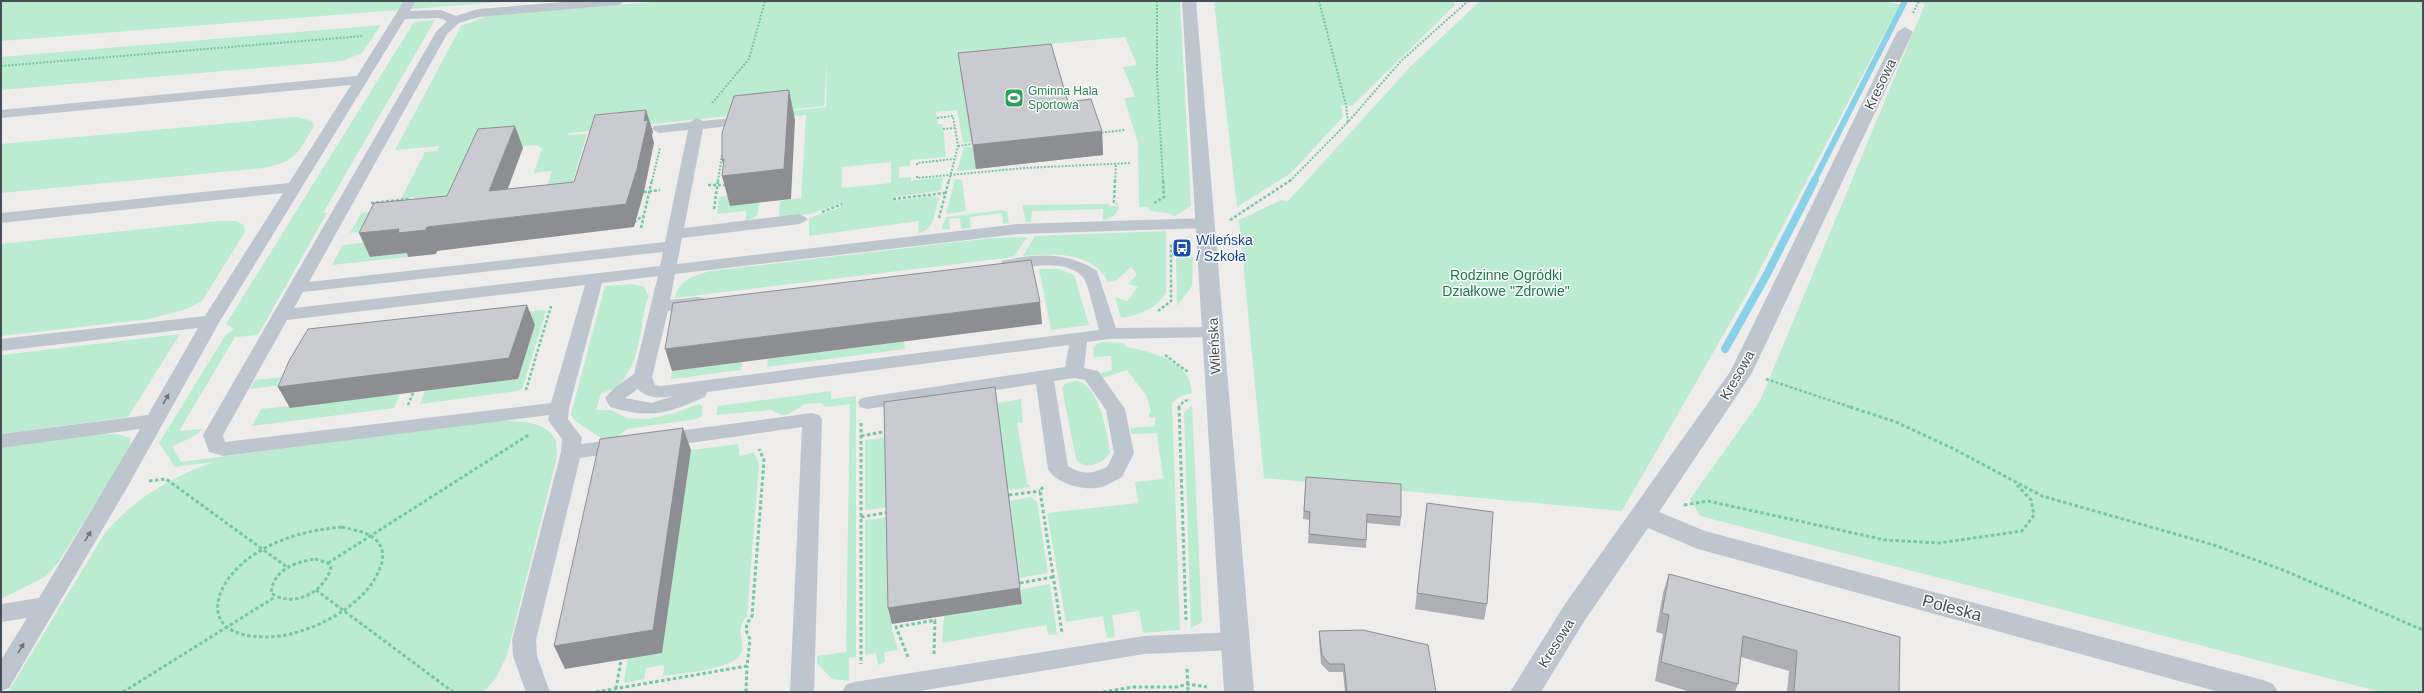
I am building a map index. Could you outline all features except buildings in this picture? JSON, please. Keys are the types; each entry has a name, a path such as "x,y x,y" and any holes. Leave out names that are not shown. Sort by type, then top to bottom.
{"street":[{"name":"Wileńska","path":"1189,1 1239,692"},
{"name":"Kresowa","path":"1525,692 1575,612 1643,516 1741,372 1905,32"},
{"name":"Poleska","path":"1643,516 1698,539 2263,692"}],"lane":[{"path":"1,681 118,486 212,321 293,187 410,1"},
{"path":"559,408 224,449 216,447 213,435 442,32 455,20 478,13 619,1"},
{"path":"401,15 441,14 455,20"},
{"path":"1,114 360,80"},
{"path":"659,129 732,122"},
{"path":"696,126 668,270 643,377 643,384 649,390 661,392 1109,334 1214,332"},
{"path":"1,218 293,187"},
{"path":"297,288 674,240 800,220"},
{"path":"282,315 1018,229 1206,223"},
{"path":"990,267 1046,260 1073,263 1083,268 1091,275 1109,334"},
{"path":"538,692 525,656 524,640 571,452 572,438 558,420 559,408 595,278"},
{"path":"660,307 715,300"},
{"path":"1,345 212,321"},
{"path":"1074,372 1079,338"},
{"path":"867,403 1074,372 1091,375 1115,409 1124,453 1115,472 1095,481 1072,478 1058,469 1044,377"},
{"path":"643,377 631,387 619,392 614,398 616,403 652,409 668,406 713,385"},
{"path":"571,452 812,419 802,692"},
{"path":"1,441 154,421"},
{"path":"1,612 46,606"},
{"path":"858,691 1144,644 1235,641"}],"path":[{"path":"640,233 664,134 696,126 749,59 765,1"},
{"path":"1153,204 1164,197 1157,74 1158,1"},
{"path":"1319,1 1348,122"},
{"path":"1206,223 1227,222 1276,191 1297,175 1348,122 1401,61 1468,1"},
{"path":"1,66 358,35 385,41"},
{"path":"934,238 958,146 953,116 937,118"},
{"path":"943,129 955,128"},
{"path":"1096,133 1125,130"},
{"path":"958,146 972,144"},
{"path":"714,210 723,151"},
{"path":"917,165 917,163 954,158"},
{"path":"917,176 917,178 1131,163"},
{"path":"1116,164 1114,202 1119,205"},
{"path":"893,199 945,193"},
{"path":"370,203 409,199 406,205"},
{"path":"631,224 644,216"},
{"path":"1133,333 1136,320 1154,313 1171,301 1172,254 1168,224"},
{"path":"551,306 525,393 559,408"},
{"path":"1161,352 1177,361 1192,378"},
{"path":"1741,372 1785,384 1896,422 1952,448 2016,484 2042,496 2214,545 2283,570 2423,630"},
{"path":"407,409 413,392"},
{"path":"1196,399 1184,401 1178,408 1197,642 1210,687 1210,692"},
{"path":"858,691 861,422"},
{"path":"861,436 888,431"},
{"path":"328,563 371,534 532,433"},
{"path":"746,692 750,638 746,633 747,623 752,616 764,460 756,443"},
{"path":"1009,495 1040,491 1058,469"},
{"path":"118,486 166,479 287,567"},
{"path":"1643,516 1675,506 1708,501 1885,540 1939,543 2022,531 2034,515 2031,500 2016,484"},
{"path":"1040,491 1065,657"},
{"path":"861,517 890,512"},
{"path":"324,528 353,528 371,534 380,543 383,554 381,567 373,582 360,596 343,610 323,622 278,636 257,637 239,635 226,628 218,618 217,605 220,591 230,576 263,550 304,532 324,528"},
{"path":"315,559 328,563 331,567 328,578 316,590 298,598 289,600 275,597 271,593 273,580 287,567 315,559"},
{"path":"1020,583 1053,577"},
{"path":"316,590 453,692"},
{"path":"123,692 275,597"},
{"path":"908,683 908,654 896,627 936,619 933,644 937,679"},
{"path":"1188,692 1188,684 1197,642"},
{"path":"616,689 621,660"},
{"path":"596,692 747,666"},
{"path":"1103,692 1133,687 1177,688 1188,684 1210,687"}],"green space":[{"path":"1,1 514,1 1,41"},
{"path":"663,1 1180,1 1191,206 1175,216 1167,213 1150,211 1147,207 1139,207 1138,143 1124,98 1135,97 1123,67 1137,65 1125,37 985,50 961,75 972,142 963,143 957,110 936,112 938,124 943,124 946,157 910,160 910,166 899,167 899,178 911,177 911,181 943,177 941,189 938,191 893,197 893,201 931,196 939,198 931,225 927,229 918,233 919,221 809,236 809,218 841,207 841,203 810,214 779,217 780,201 801,198 806,115 739,121 740,116 826,107 827,61 824,106 569,133 568,135 587,134 565,208 350,233 361,213 545,193 552,171 534,173 542,148 534,145 510,147 468,194 413,200 414,197 401,199 425,152 437,151 439,146 395,150 461,26 487,16","holes":["891,162 891,183 842,188 842,167"]},
{"path":"1214,1 1454,1 1455,5 1352,106 1341,105 1343,117 1291,173 1237,207"},
{"name":"Rodzinne Ogródki Działkowe \"Zdrowie\"","path":"1480,1 1882,1 1900,4 1748,292 1622,511 1264,478 1239,220 1281,200 1288,201 1411,66"},
{"path":"1908,1 2423,1 2423,692 2381,692 1700,516 1690,499 1760,401 1925,4"},
{"path":"435,20 323,213 327,213 258,335 235,337 179,431 203,429 191,438 172,446 181,462 496,421 530,423 546,429 552,434 556,441 557,457 507,655 496,678 484,692 8,692 105,533 128,510 154,490 182,475 213,462 175,467 159,443 225,336 234,329 226,324 414,22"},
{"path":"381,25 362,53 342,61 1,90 1,57"},
{"path":"296,117 312,121 314,126 304,143 290,159 263,168 1,193 1,144"},
{"path":"964,147 973,147 976,169 957,171"},
{"path":"955,179 962,180 966,211 946,214"},
{"path":"731,195 759,203 757,216 746,221 746,211 717,214 719,197"},
{"path":"1109,204 1109,206 1119,206 1117,212 1114,216 1103,220 1103,209 1032,211 1031,222 1026,222 1022,205"},
{"path":"1003,210 1007,212 1009,223 1003,224 1002,213 970,217 971,228 961,229 960,218 949,219 950,230 943,229 942,227 946,217"},
{"path":"218,221 236,221 244,225 245,232 202,301 187,309 150,319 1,336 1,244"},
{"path":"1166,231 1166,293 1152,308 1121,318 1115,297 1127,301 1138,287 1128,284 1137,274 1131,267 1117,280 1108,282 1101,272 1092,264 1082,259 1071,256 1047,254 1023,256 1035,236"},
{"path":"1027,237 1014,257 675,298 680,287 688,279 711,271 992,238"},
{"path":"378,241 371,257 410,253 408,257 332,265 343,245"},
{"path":"1193,257 1192,286 1177,306 1176,258"},
{"path":"1039,269 1059,269 1074,275 1089,325 1051,330"},
{"path":"632,284 644,287 649,297 646,303 635,357 623,380 614,388 601,393 596,410 611,410 627,418 648,419 675,413 698,404 702,406 702,416 697,419 627,429 616,438 604,440 574,420 571,414 605,286"},
{"path":"542,310 546,311 522,389 518,391 420,404 425,391 518,379 535,325 303,382 250,389 255,380 282,377 302,339"},
{"path":"180,334 128,417 1,434 1,355"},
{"path":"904,341 905,349 767,367 768,359"},
{"path":"1101,342 1124,343 1125,347 1146,351 1157,355 1177,365 1185,373 1190,382 1192,393 1181,396 1172,403 1180,630 1143,633 1139,611 1112,615 1115,637 1107,638 1103,616 1066,622 1047,513 1138,503 1135,482 1163,479 1157,433 1131,434 1131,428 1155,426 1155,417 1149,418 1149,413 1151,412 1146,395 1127,370 1100,379 1098,374 1112,370 1111,356 1094,357 1093,347"},
{"path":"742,362 741,370 671,379 672,371"},
{"path":"1076,381 1084,384 1097,400 1107,434 1110,453 1099,463 1094,465 1084,465 1076,459 1062,388 1066,383"},
{"path":"831,391 831,399 856,396 856,657 849,658 849,681 832,679 817,663 817,656 846,652 850,404 825,407 821,403 805,404 787,415 781,415 771,410 716,415 718,406"},
{"path":"400,394 394,408 252,426 261,409"},
{"path":"1021,399 1023,422 1017,423 1027,483 1031,487 1008,490 997,403"},
{"path":"1192,405 1202,622 1191,628 1184,413"},
{"path":"101,434 117,434 130,438 131,447 58,563 45,577 1,599 1,447"},
{"path":"888,437 890,507 865,510 865,440"},
{"path":"738,444 740,456 754,452 759,464 747,616 741,626 742,650 739,657 721,666 695,672 663,676 664,665 646,668 644,679 624,683 628,658 662,653 691,450"},
{"path":"1031,497 1037,502 1048,573 1019,578 1010,501"},
{"path":"890,517 892,630 898,650 884,652 885,662 878,665 876,653 865,655 865,520"},
{"path":"1050,584 1057,633 1055,635 1048,634 1046,625 942,643 944,616 1022,604 1021,589"}],"waterway":[{"path":"1814,181 1905,1"},
{"path":"1725,349 1766,276 1815,180"}],"place":[{"name":"Gminna Hala Sportowa","path":"1014,98"},
{"name":"Wileńska / Szkoła","path":"1182,248"}]}
